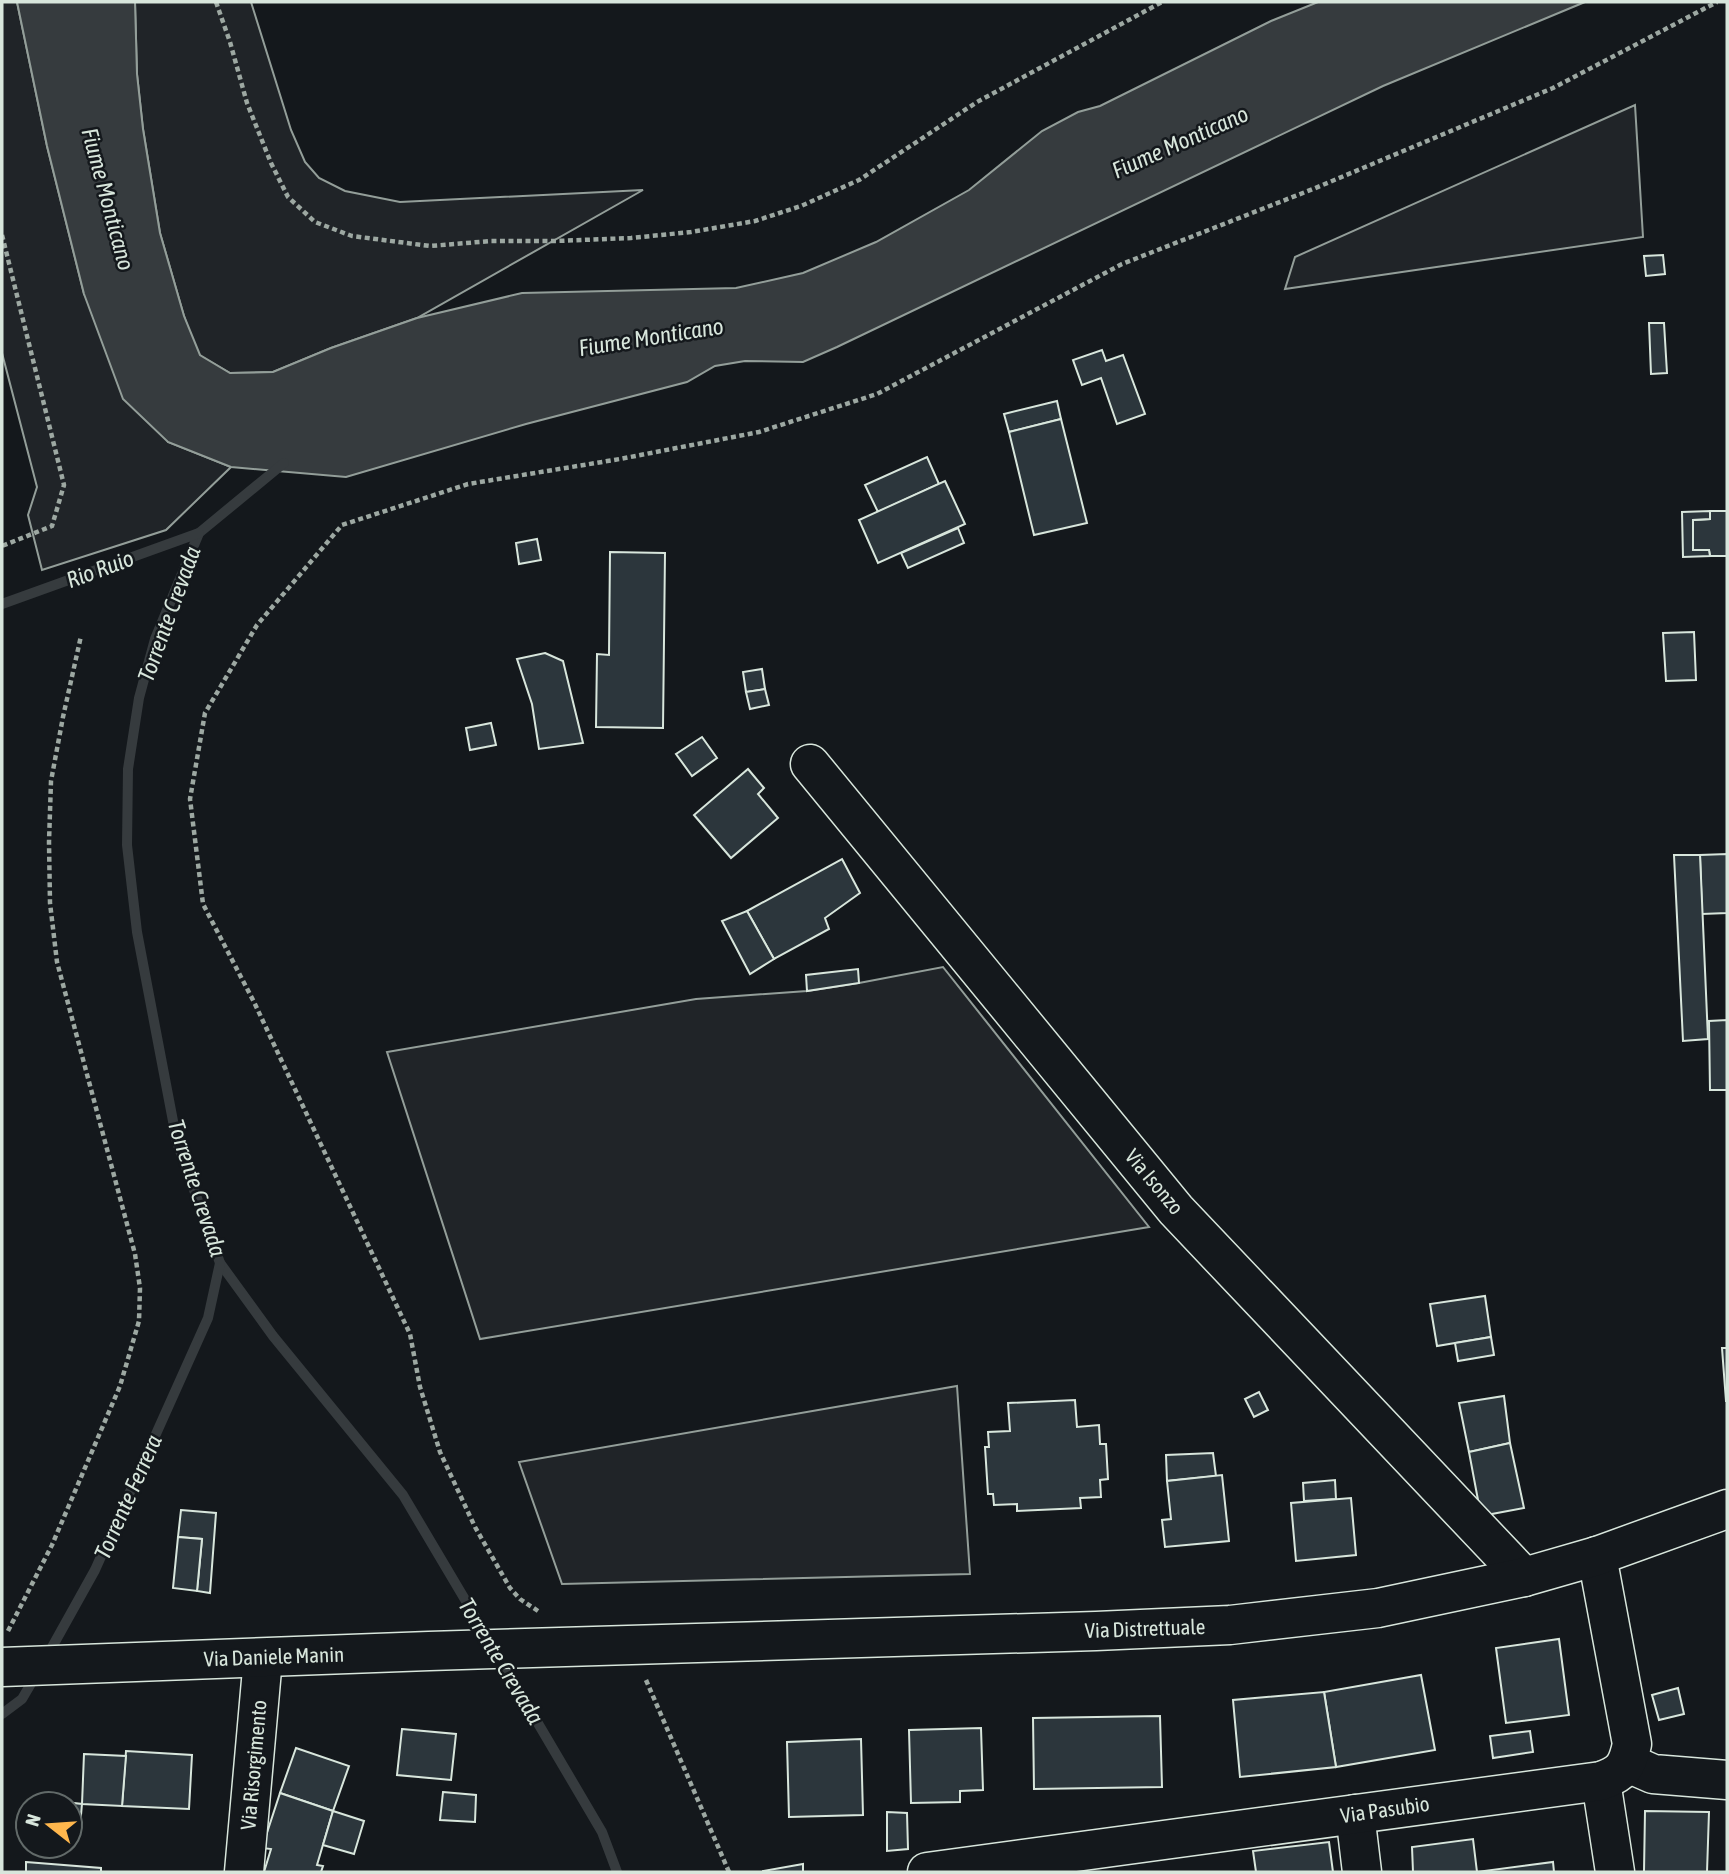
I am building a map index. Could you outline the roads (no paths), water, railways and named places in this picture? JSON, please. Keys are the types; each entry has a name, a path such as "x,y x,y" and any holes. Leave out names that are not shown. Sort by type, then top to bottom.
{"street":[{"name":"Via Isonzo","path":"810,764 1176,1210 1524,1577"},
{"name":"Via Distrettuale","path":"544,1631 631,1644 1230,1625 1378,1608 1524,1577 1597,1556 1727,1509"},
{"path":"1597,1556 1632,1744 1614,1772 1615,1872"},
{"name":"Via Daniele Manin","path":"4,1652 119,1664 429,1651 544,1631"},
{"name":"Via Risorgimento","path":"244,1872 263,1658"},
{"path":"1614,1772 1727,1780"},
{"name":"Via Pasubio","path":"927,1872 1001,1867 1614,1772"},
{"path":"1355,1814 1362,1872"}],"water":[{"name":"Fiume Monticano","path":"17,2 135,2 137,74 160,233 184,316 200,355 230,373 273,372 331,348 417,318 522,293 736,288 803,273 876,242 969,190 1042,131 1078,112 1100,106 1271,21 1318,2 1585,2 1383,86 803,362 745,361 715,366 687,382 526,424 346,477 231,467 168,442 123,399 84,294 47,146"}],"waterway":[{"name":"Torrente Crevada","path":"284,463 199,533 155,639 139,698 128,769 127,845 137,932 177,1142 220,1263 273,1336 403,1495 489,1640"},
{"name":"Rio Ruio","path":"2,604 199,533"},
{"name":"Torrente Ferrera","path":"46,1658 95,1570 208,1318 220,1263"},
{"name":"Torrente Crevada","path":"499,1657 602,1832 617,1872"},
{"name":"Torrente Ferrera","path":"2,1714 22,1699 36,1675"}]}
